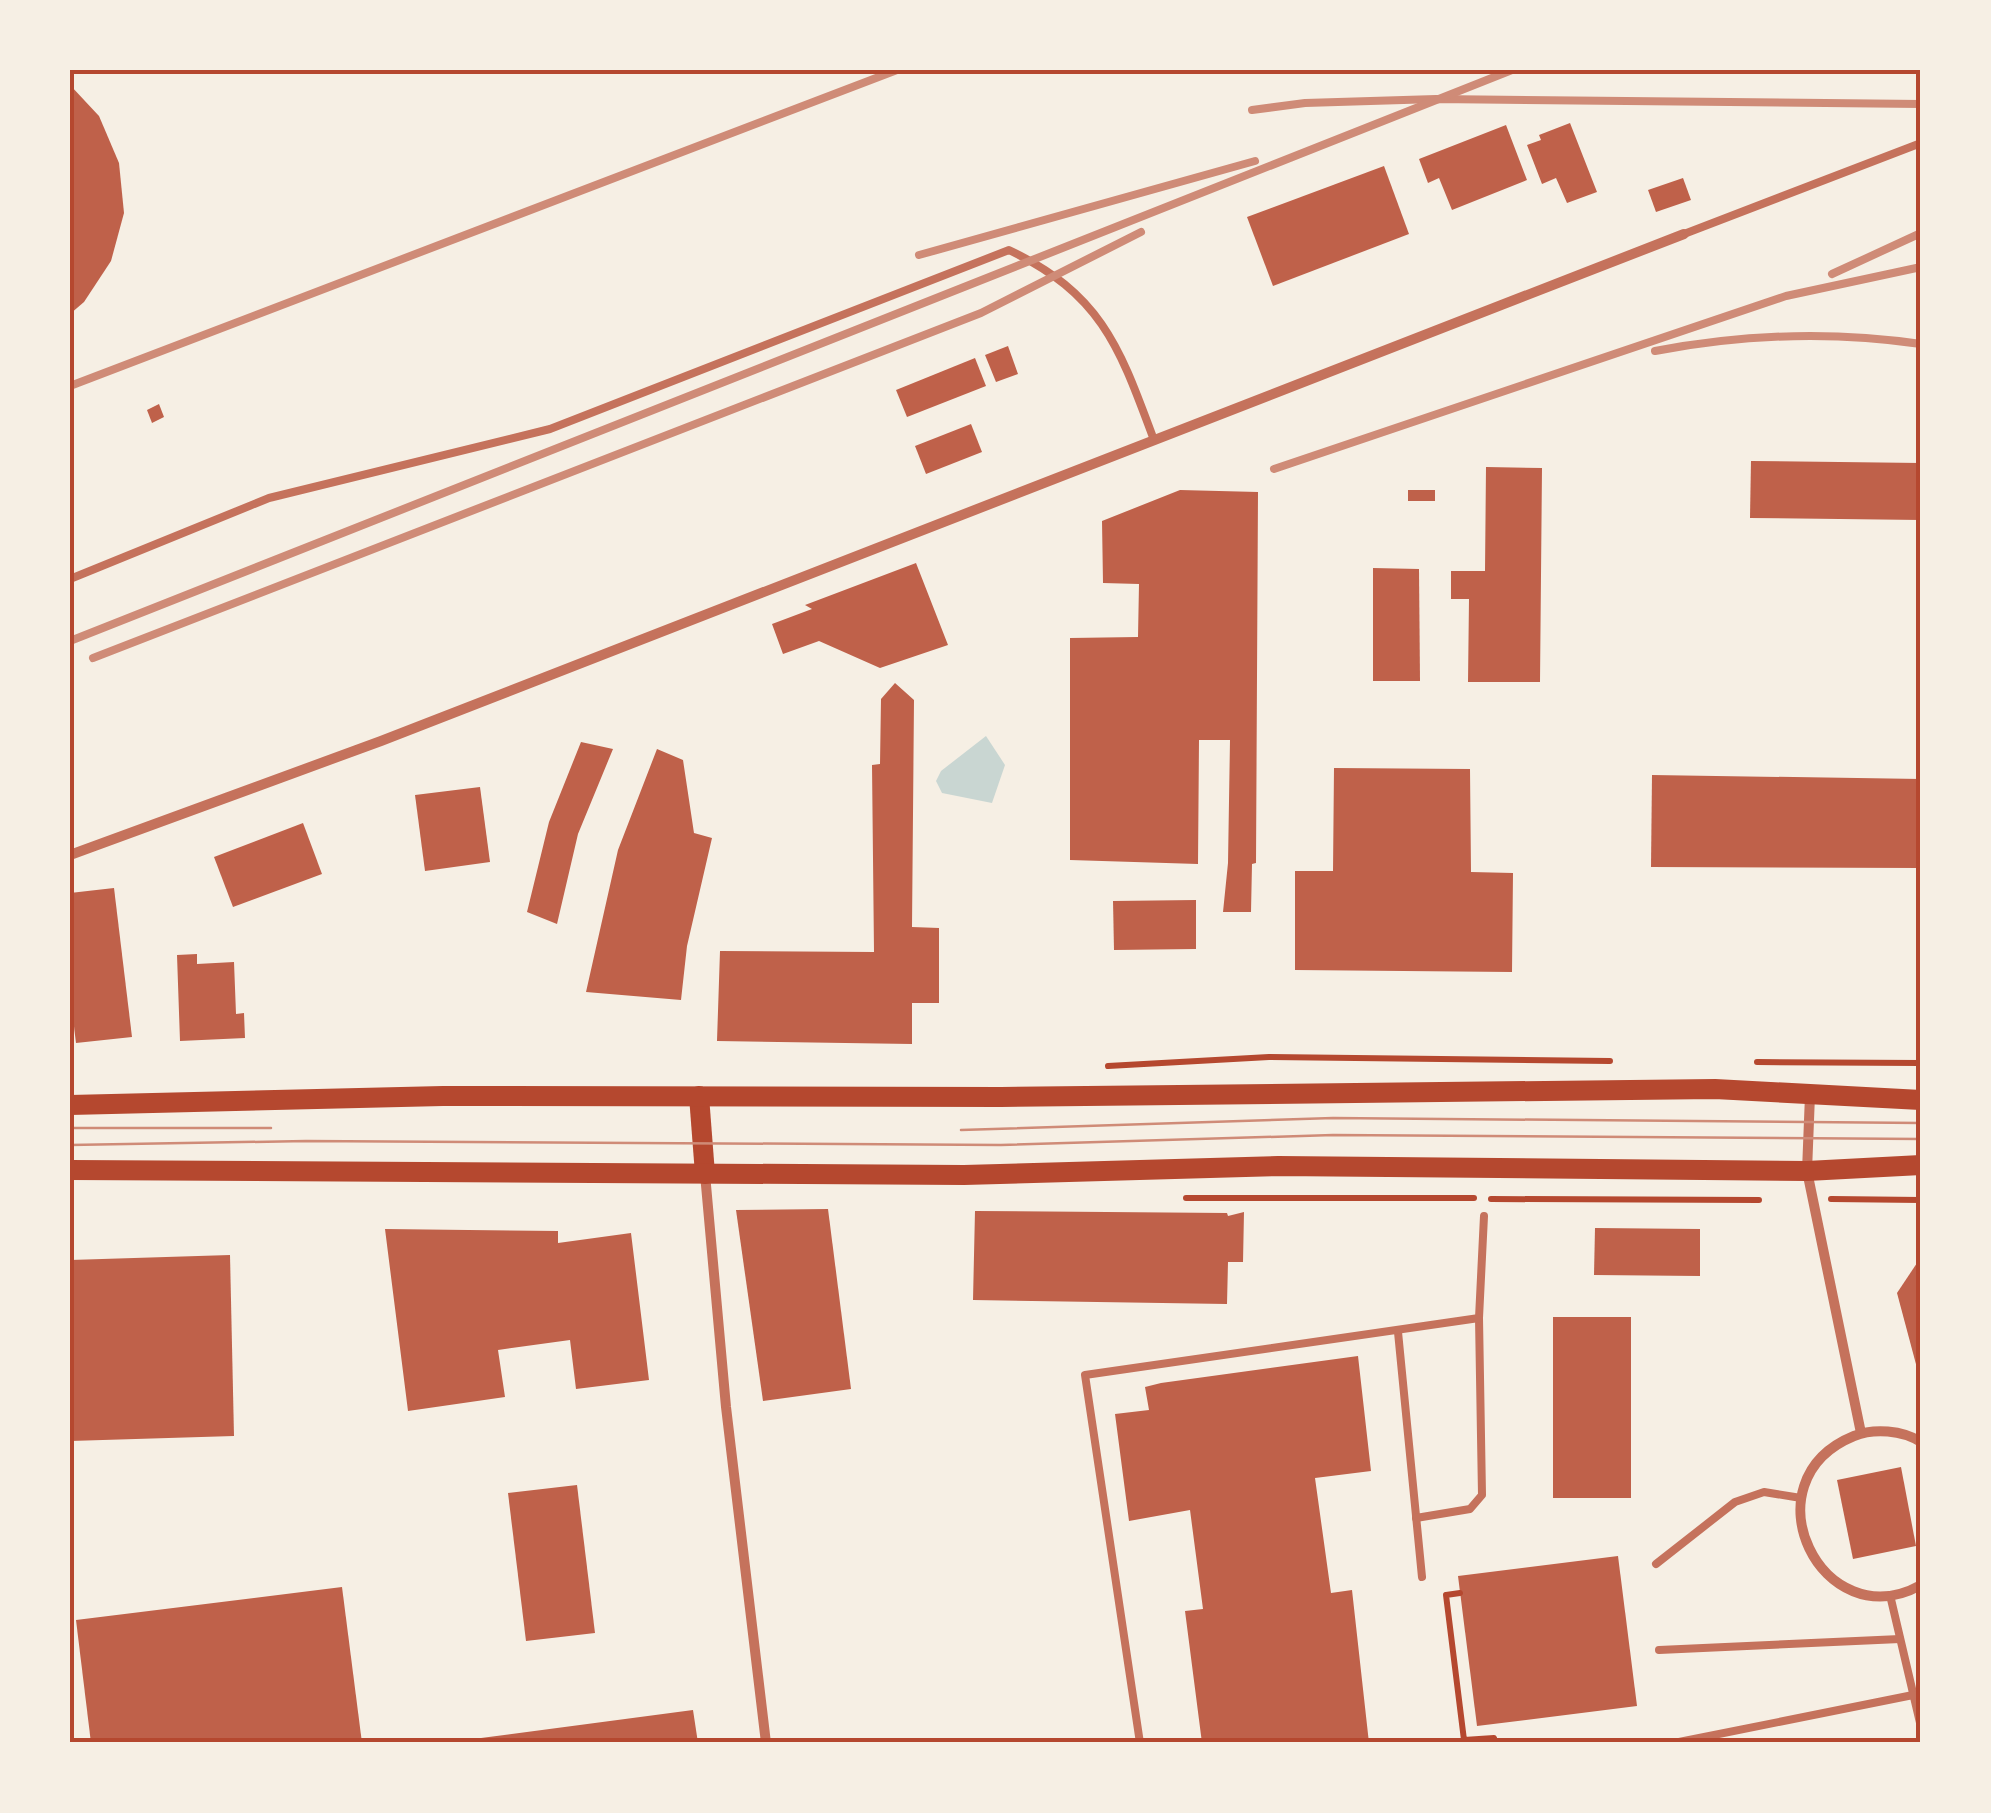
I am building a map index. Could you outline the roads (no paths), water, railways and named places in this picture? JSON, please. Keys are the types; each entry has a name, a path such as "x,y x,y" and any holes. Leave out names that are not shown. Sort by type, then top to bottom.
{"main road":[{"path":"70,1106 444,1096 1715,1089 1921,1100"},
{"path":"699,1096 704,1174"},
{"path":"70,1170 1001,1175 1278,1166 1808,1171 1921,1165"}],"street":[{"path":"70,855 380,742 1684,234"},
{"path":"1810,1095 1808,1171 1861,1433"},
{"path":"704,1174 726,1407 766,1743"},
{"path":"1921,1442 1888,1431 1861,1433 1822,1457 1801,1498 1800,1524 1807,1548 1821,1569 1841,1585 1865,1594 1890,1595 1921,1585"}],"lane":[{"path":"1684,234 1921,142"},
{"path":"70,579 269,498 550,429 1008,250 1055,279 1113,334 1154,440"},
{"path":"1416,1518 1470,1508 1482,1495 1479,1318 1484,1216"},
{"path":"1140,1743 1085,1375 1479,1318"},
{"path":"1398,1332 1422,1577"},
{"path":"1656,1564 1734,1502 1764,1492 1801,1498"},
{"path":"1890,1595 1921,1728"},
{"path":"1659,1650 1900,1639"},
{"path":"1674,1743 1913,1694"}],"tram line":[{"path":"961,1130 1333,1118 1921,1123"},
{"path":"70,1128 271,1128"},
{"path":"70,1145 306,1141 1001,1145 1333,1135 1921,1139"}],"railway":[{"path":"70,386 897,70"},
{"path":"70,641 1512,70"},
{"path":"1252,110 1305,103 1436,99 1921,104"},
{"path":"919,255 1255,161"},
{"path":"93,658 981,313 1141,232"},
{"path":"1832,274 1921,233"},
{"path":"1274,469 1786,296 1921,267"},
{"path":"1655,351 1788,336 1921,344"}]}
